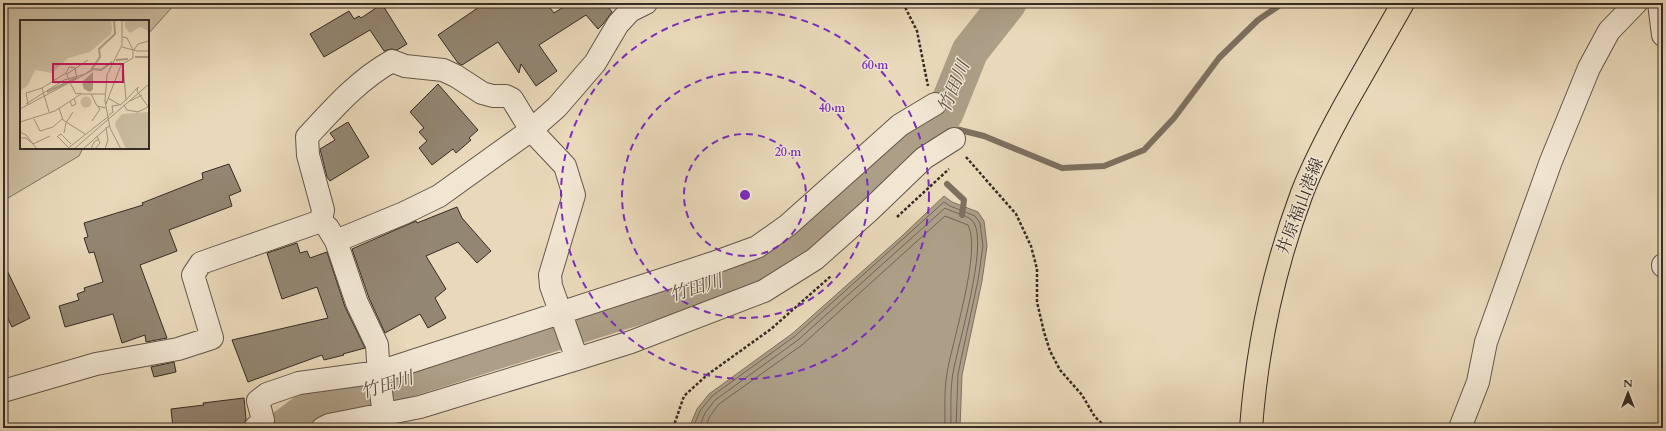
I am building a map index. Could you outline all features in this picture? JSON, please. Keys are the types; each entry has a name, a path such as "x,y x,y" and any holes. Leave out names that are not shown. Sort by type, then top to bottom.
{"main road":[{"name":"井原福山港線","path":"1251,428 1257,365 1266,315 1282,253 1302,191 1330,133 1403,3"}],"street":[{"path":"336,242 404,213 439,196 532,130 557,107 595,63 618,24 630,11 646,3"},
{"path":"1460,428 1478,382 1486,342 1551,161 1589,68 1609,31 1636,3"},
{"path":"1659,3 1663,35"},
{"path":"321,221 323,210 308,155 307,137 337,104 375,70 392,61 405,66 443,70 456,76 482,93 493,96 506,96 512,99 532,130 565,166 574,195 550,276 551,286 575,355"},
{"path":"264,425 258,401 267,394 299,383 379,375 562,316 756,247 788,225 900,125 935,104"},
{"path":"323,428 329,425 420,407 575,355 631,342 764,292 815,259 869,211 924,158 954,139"},
{"path":"321,221 328,228 336,242 357,303 377,345 379,416"},
{"path":"3,391 96,364 178,349 212,338 194,275 200,263 321,221"}],"path":[{"path":"902,3 917,31 927,84 935,104"},
{"path":"959,160 965,155 1016,214 1031,246 1037,269 1037,302 1050,351 1060,370 1082,395 1094,417 1107,428"},
{"path":"896,217 954,165"},
{"path":"673,428 684,396 707,375 771,329 833,274"}],"shaded area":[{"path":"3,3 176,3 149,33 149,20 20,20 20,149 82,149 79,156 3,201"}],"water":[{"path":"944,196 952,202 978,212 984,221 987,246 982,281 962,375 960,428 689,428 697,409 709,394 793,333 902,236"}],"building":[{"path":"485,3 546,3 554,13 570,3 605,3 612,12 598,29 586,15 539,45 557,71 536,86 521,64 519,73 498,42 462,65 458,63 438,35"},
{"path":"382,4 407,44 397,50 391,49 384,51 370,30 324,57 310,34 349,11 354,19 359,16 361,18"},
{"path":"438,84 478,130 469,138 471,140 456,153 453,149 432,165 419,148 427,141 419,132 424,128 410,112"},
{"path":"348,122 369,157 330,181 327,177 320,149 335,140 330,133"},
{"path":"229,164 241,191 229,196 232,206 169,230 177,251 140,265 167,338 146,342 145,335 122,343 113,314 65,327 59,306 79,300 77,294 85,291 84,288 103,282 94,252 89,253 84,238 88,237 84,223 143,205 142,203 203,179 202,173"},
{"path":"457,207 462,218 491,251 477,263 458,242 426,256 446,289 435,298 446,318 428,328 420,314 385,333 369,298 352,249 416,221 417,223"},
{"path":"297,243 300,253 307,251 310,258 327,252 345,307 365,348 324,360 322,355 248,382 232,340 328,318 317,287 282,299 267,253"},
{"path":"3,262 30,318 12,327 3,309"},
{"path":"174,362 176,372 154,377 151,367"},
{"path":"244,398 246,419 243,426 225,428 173,428 171,409"}],"waterway":[{"name":"竹田川","path":"284,428 308,410 753,270 787,251 935,127 945,113 970,51 1008,3"},
{"path":"935,127 952,128 984,136 1062,168 1104,166 1144,150 1174,118 1219,58 1258,20 1283,3"},
{"path":"907,150 915,157"},
{"path":"947,184 964,200 962,215"}]}
